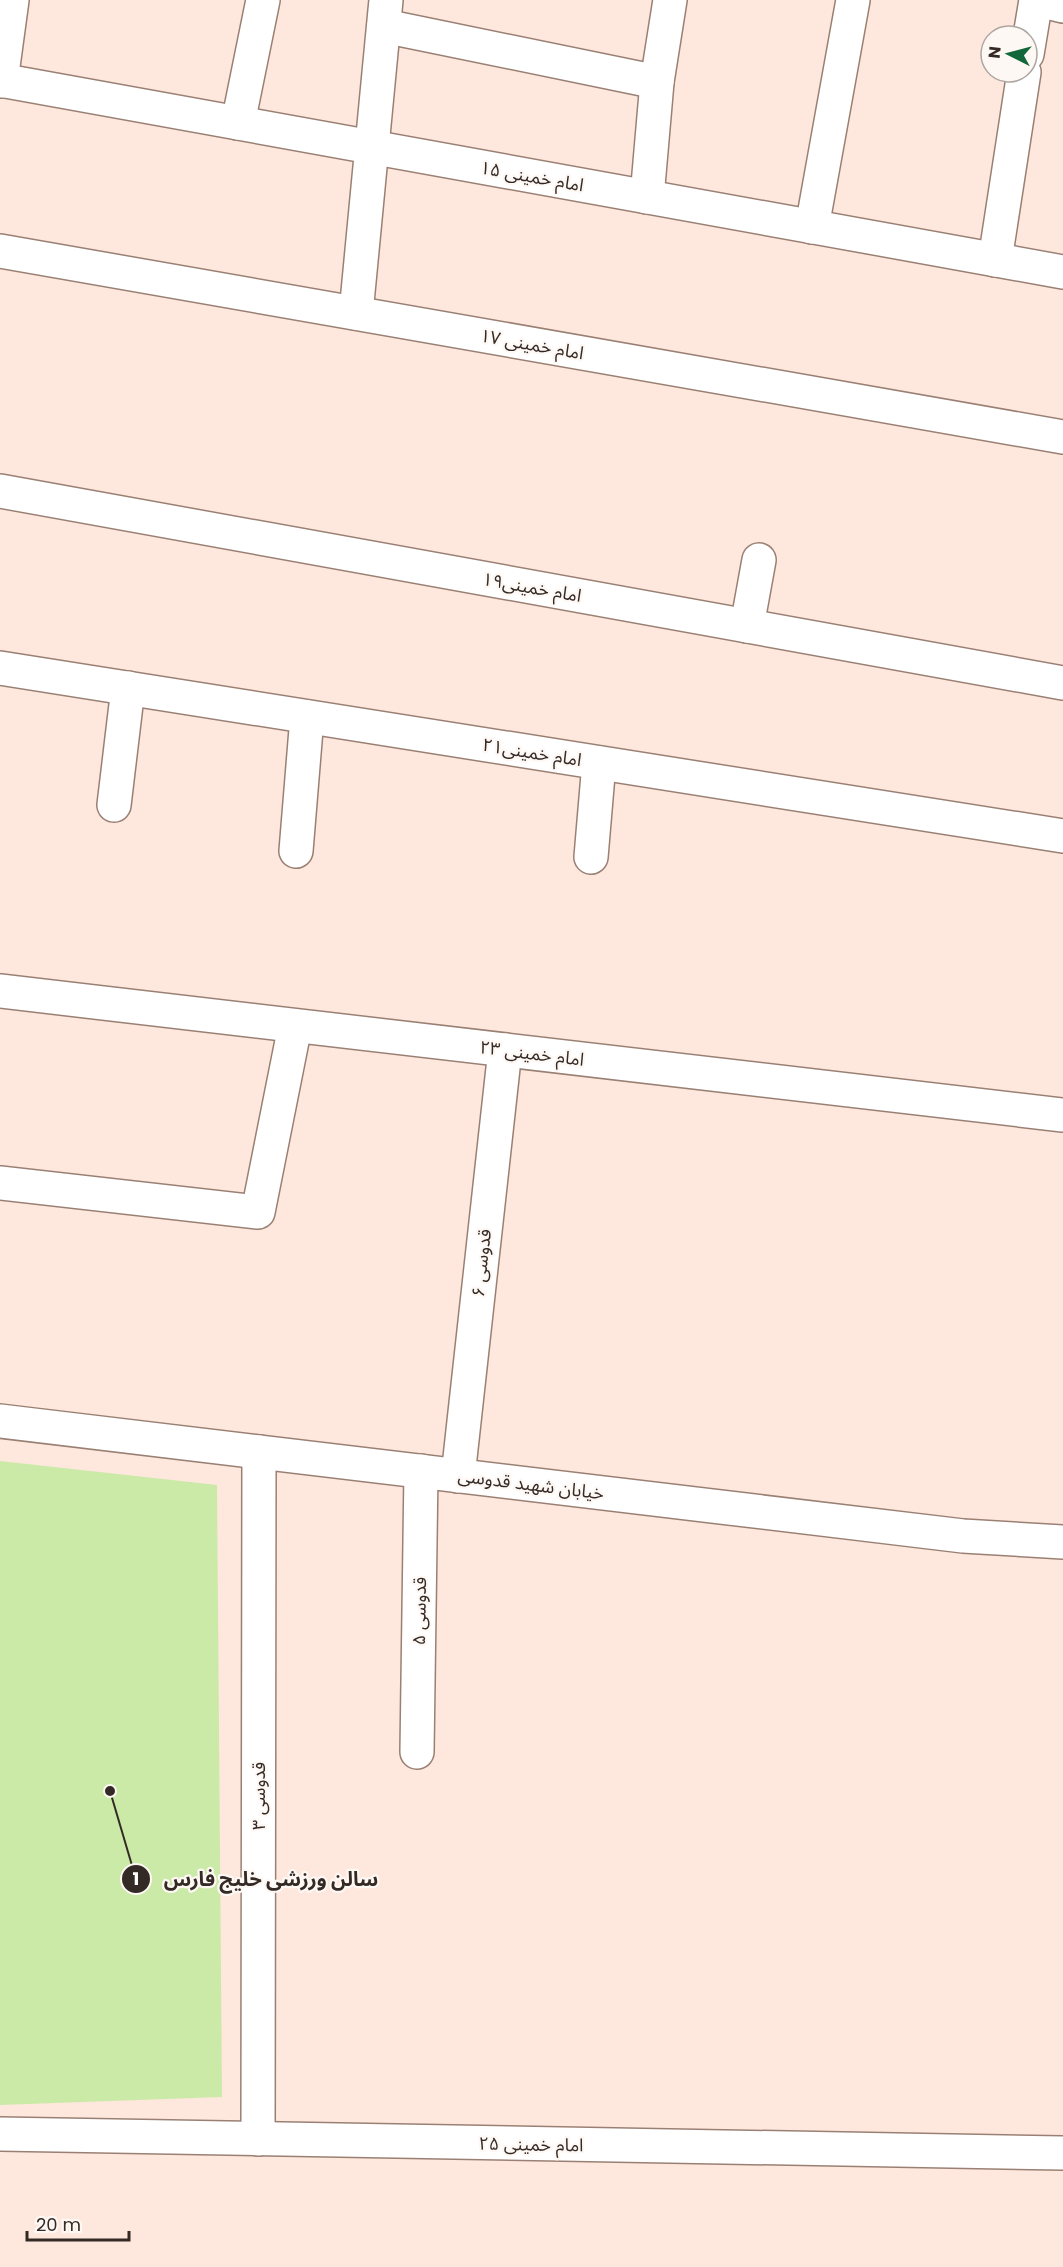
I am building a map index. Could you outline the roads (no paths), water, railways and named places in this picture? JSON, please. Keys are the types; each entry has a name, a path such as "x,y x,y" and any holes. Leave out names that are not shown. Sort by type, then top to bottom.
{"street":[{"path":"0,80 12,0"},
{"path":"238,123 263,0"},
{"path":"647,197 657,82 670,0"},
{"path":"812,227 853,0"},
{"path":"1033,24 1037,0 1063,6"},
{"path":"356,313 385,13 657,82"},
{"name":"امام خمینی ۱۵","path":"0,80 1063,272"},
{"path":"995,260 1022,84"},
{"name":"امام خمینی ۱۷","path":"0,251 1063,437"},
{"name":"امام خمینی۱۹","path":"0,491 1063,683"},
{"path":"747,626 759,560"},
{"name":"امام خمینی۲۱","path":"0,668 1063,836"},
{"path":"114,805 128,688"},
{"path":"296,851 306,717"},
{"path":"591,857 600,763"},
{"name":"امام خمینی ۲۳","path":"0,991 1063,1115"},
{"path":"0,1183 258,1212 295,1026"},
{"name":"قدوسی ۶","path":"458,1476 505,1050"},
{"name":"خیابان شهید قدوسی","path":"0,1421 963,1536 1063,1542"},
{"name":"قدوسی ۳","path":"258,2139 259,1452"},
{"name":"قدوسی ۵","path":"417,1752 421,1471"},
{"name":"امام خمینی ۲۵","path":"0,2134 1063,2153"}],"place":[{"name":"سالن ورزشی خلیج فارس","path":"110,1791"}]}
